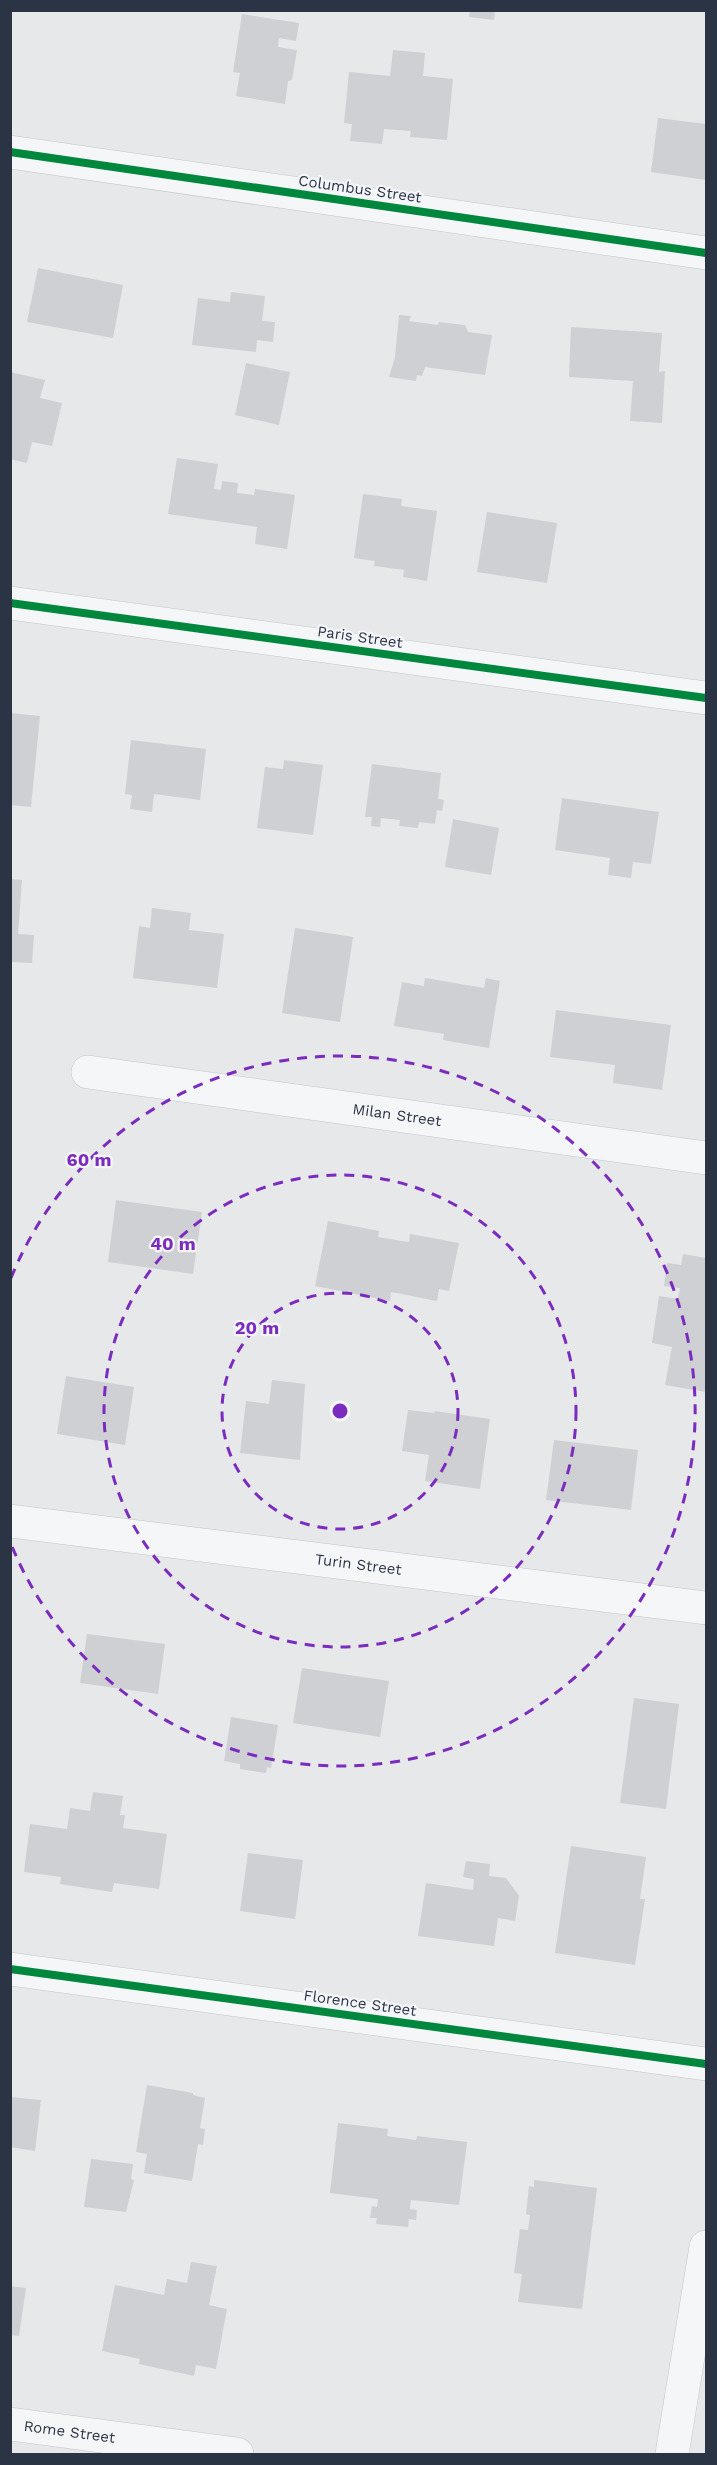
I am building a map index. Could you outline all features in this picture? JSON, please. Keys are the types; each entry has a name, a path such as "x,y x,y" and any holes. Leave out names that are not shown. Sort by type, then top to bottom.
{"street":[{"name":"Columbus Street","path":"10,152 706,253"},
{"name":"Paris Street","path":"10,603 706,698"},
{"name":"Milan Street","path":"88,1072 706,1158"},
{"name":"Turin Street","path":"10,1521 706,1608"},
{"name":"Florence Street","path":"10,1969 706,2064"},
{"path":"672,2454 706,2247"},
{"name":"Rome Street","path":"10,2424 237,2454"}],"building":[{"path":"470,10 495,10 494,20 469,17"},
{"path":"242,14 299,23 296,41 279,38 278,47 297,50 292,80 288,81 285,104 236,96 240,73 233,72"},
{"path":"393,50 425,53 423,76 453,79 447,140 410,137 411,131 384,129 382,144 350,141 352,124 344,123 349,72 390,76"},
{"path":"658,118 706,124 706,180 651,172"},
{"path":"38,268 123,285 113,338 27,322"},
{"path":"231,292 265,296 262,321 275,322 273,342 257,340 256,352 192,345 198,298 230,302"},
{"path":"399,315 411,316 409,321 438,325 439,322 465,325 468,332 492,335 485,375 425,367 422,376 417,375 416,381 389,377 395,357"},
{"path":"571,327 662,333 659,372 665,371 662,423 630,421 633,381 569,377"},
{"path":"246,363 290,372 279,425 235,415"},
{"path":"10,372 45,380 40,398 62,403 52,446 32,442 27,463 10,459"},
{"path":"177,458 218,464 214,489 221,490 222,481 238,483 237,493 254,495 255,489 295,495 287,549 255,544 257,527 168,514"},
{"path":"363,494 402,499 401,506 437,511 427,581 403,577 404,570 374,566 375,561 354,558"},
{"path":"487,512 557,523 547,583 477,572"},
{"path":"10,713 40,716 31,807 10,805"},
{"path":"131,740 206,749 200,800 154,794 152,812 130,809 132,795 125,794"},
{"path":"284,760 323,765 313,835 257,828 265,767 283,769"},
{"path":"372,764 441,773 438,799 444,800 442,811 437,810 435,824 419,822 418,828 399,826 400,820 381,818 380,827 371,826 372,817 365,817"},
{"path":"562,798 659,812 651,864 633,862 631,878 608,875 610,858 555,850"},
{"path":"453,819 499,828 491,875 445,867"},
{"path":"10,879 22,880 18,934 34,935 32,963 10,962"},
{"path":"152,908 191,913 189,930 224,934 217,988 133,978 139,926 150,928"},
{"path":"295,928 353,937 340,1022 282,1013"},
{"path":"425,978 484,988 486,978 500,981 489,1048 443,1040 444,1034 394,1026 402,982 424,986"},
{"path":"556,1010 671,1025 662,1090 613,1083 615,1065 550,1057"},
{"path":"116,1200 202,1212 193,1274 108,1262"},
{"path":"328,1221 379,1231 378,1237 409,1242 410,1234 459,1243 449,1291 439,1289 437,1301 391,1292 390,1301 315,1286"},
{"path":"683,1254 706,1258 706,1392 665,1385 672,1347 652,1343 659,1296 678,1299 680,1288 664,1286 667,1263 681,1265"},
{"path":"66,1376 134,1387 125,1445 57,1434"},
{"path":"272,1380 305,1384 300,1460 240,1453 246,1401 269,1404"},
{"path":"408,1410 434,1413 435,1411 490,1419 480,1489 425,1481 429,1455 402,1451"},
{"path":"554,1440 638,1450 631,1510 546,1500"},
{"path":"87,1634 165,1644 158,1694 80,1683"},
{"path":"302,1668 389,1681 380,1737 293,1723"},
{"path":"634,1698 679,1704 666,1809 620,1803"},
{"path":"231,1717 278,1725 271,1768 267,1767 266,1773 240,1769 240,1764 224,1761"},
{"path":"93,1792 123,1796 120,1815 125,1815 123,1828 167,1834 159,1889 114,1883 112,1892 60,1884 61,1877 24,1872 30,1824 67,1829 70,1808 90,1811"},
{"path":"571,1846 646,1857 640,1899 645,1899 635,1965 555,1953"},
{"path":"248,1853 303,1860 295,1919 240,1911"},
{"path":"466,1861 490,1864 489,1876 506,1878 519,1896 515,1921 498,1918 494,1946 418,1936 426,1883 473,1890 474,1879 463,1877"},
{"path":"147,2085 193,2093 193,2095 205,2098 200,2128 205,2129 203,2145 198,2144 192,2181 144,2173 147,2154 136,2152"},
{"path":"10,2097 41,2100 35,2151 10,2147"},
{"path":"338,2123 388,2129 387,2136 416,2140 417,2136 467,2142 459,2205 411,2200 410,2209 417,2210 416,2220 409,2219 408,2227 376,2224 377,2218 370,2218 372,2206 377,2207 378,2199 330,2193"},
{"path":"91,2159 133,2164 131,2179 134,2180 126,2212 84,2207"},
{"path":"534,2180 597,2188 582,2309 518,2302 522,2274 514,2273 520,2229 528,2230 530,2215 526,2214 529,2186 534,2187"},
{"path":"191,2262 217,2266 209,2305 227,2309 216,2369 196,2365 194,2376 139,2364 140,2359 102,2351 115,2285 164,2295 167,2279 187,2283"},
{"path":"10,2286 26,2288 19,2336 10,2335"}],"cycle path":[{"path":"10,152 706,253"},
{"path":"10,603 706,698"},
{"path":"10,1969 706,2064"}]}
